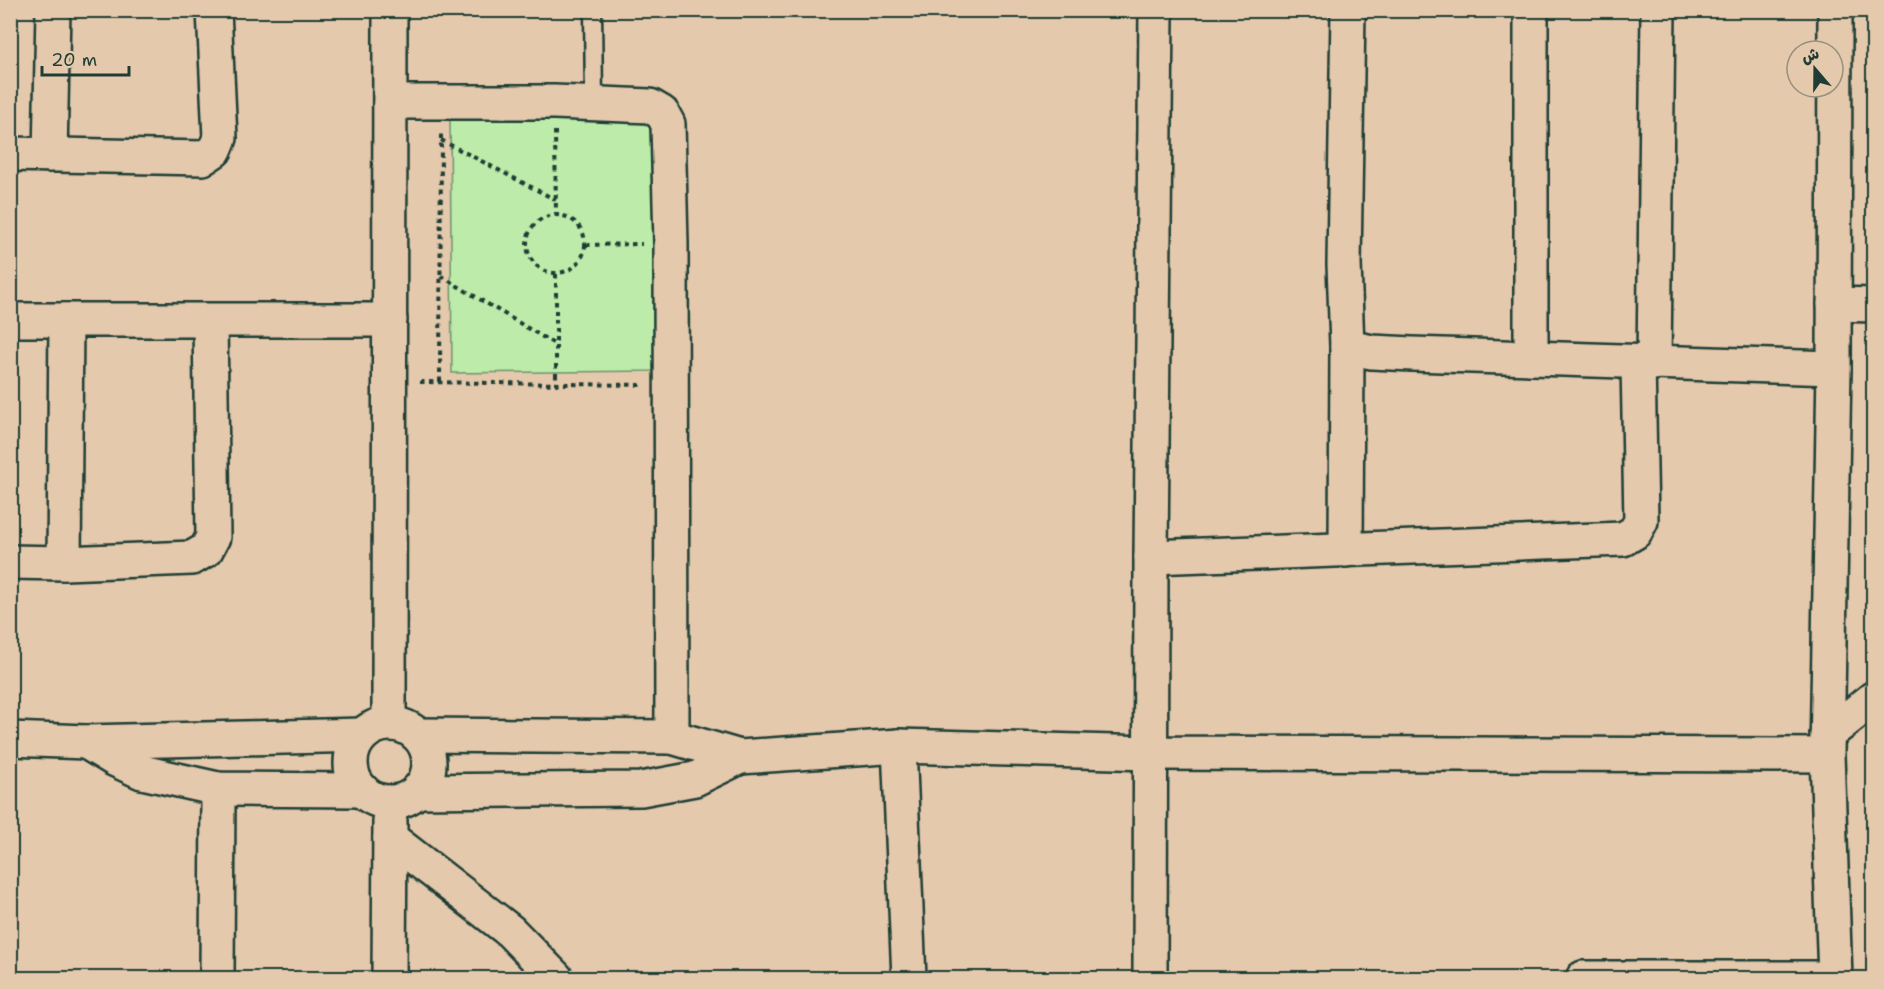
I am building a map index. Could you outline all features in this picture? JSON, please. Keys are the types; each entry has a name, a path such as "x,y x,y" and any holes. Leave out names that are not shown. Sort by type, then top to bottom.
{"street":[{"path":"50,155 53,10"},
{"path":"10,154 203,158 216,150 220,138 214,10"},
{"path":"389,731 390,10"},
{"path":"1150,978 1156,10"},
{"path":"1346,550 1347,347 1344,264 1348,10"},
{"path":"1531,358 1532,10"},
{"path":"1151,557 1623,539 1635,532 1641,521 1658,10"},
{"path":"1583,978 1835,978 1827,745 1834,368 1835,10"},
{"path":"391,102 554,102 650,106 662,113 668,124 672,244 672,737"},
{"path":"1834,303 1874,305"},
{"path":"10,320 390,320"},
{"path":"64,563 66,320"},
{"path":"10,562 64,563 192,558 206,550 213,537 210,321"},
{"path":"1347,347 1372,352 1402,354 1834,368"},
{"path":"10,739 86,742 389,731 672,737 740,757 899,746 1150,753 1827,745 1874,698"},
{"path":"389,731 426,747 429,763 426,778 390,794 353,778 350,763 353,748 389,731"},
{"path":"86,742 142,772 218,789 390,794 641,789 695,779 740,757"},
{"path":"899,746 909,978"},
{"path":"217,978 218,789"},
{"path":"389,978 390,794"},
{"path":"390,838 510,931 556,978"}],"lane":[{"path":"592,10 594,104"}],"path":[{"path":"440,382 441,102"},
{"path":"554,102 556,214"},
{"path":"441,140 556,200"},
{"path":"556,214 568,217 577,224 584,233 586,244 583,256 577,265 567,271 556,273 544,272 535,265 528,255 526,244 529,232 535,223 545,216 556,214"},
{"path":"586,244 672,244"},
{"path":"556,273 556,384"},
{"path":"441,275 556,345"},
{"path":"390,382 672,385"}],"green space":[{"path":"655,115 657,371 452,373 450,117"}]}
